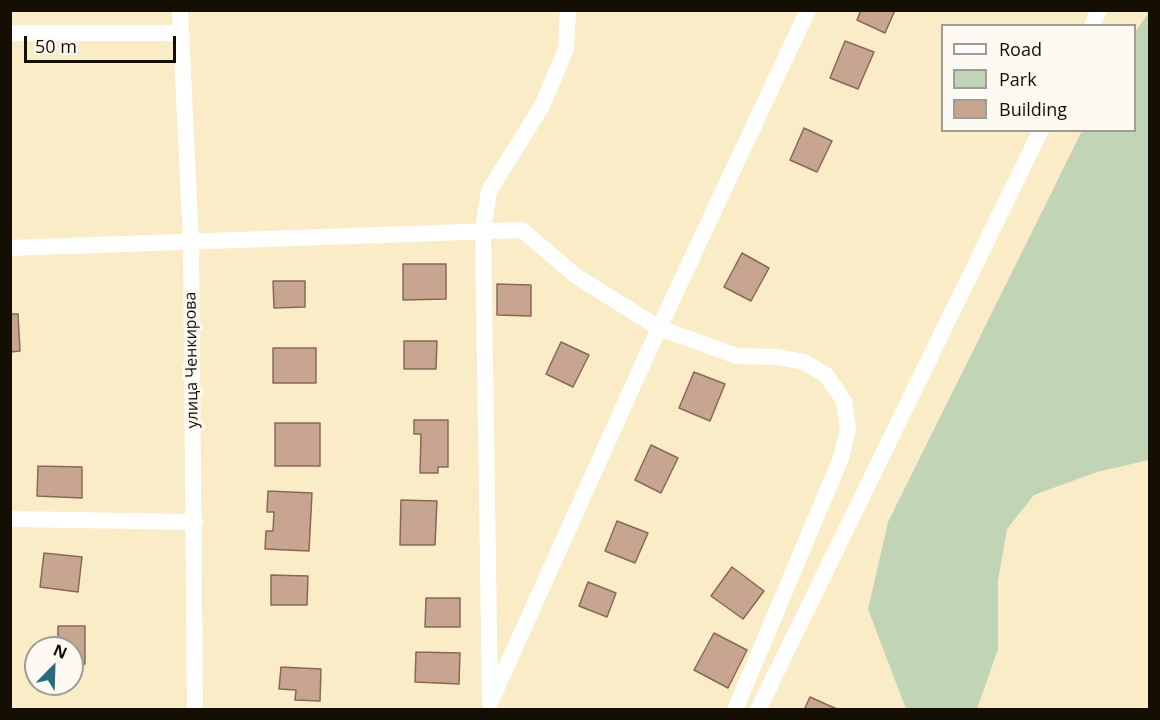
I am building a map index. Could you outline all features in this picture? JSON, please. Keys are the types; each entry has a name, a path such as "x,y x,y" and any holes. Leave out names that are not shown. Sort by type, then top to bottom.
{"street":[{"name":"улица Ченкирова","path":"180,10 191,243 195,710"},
{"path":"490,706 483,231 489,191 542,106 566,49 568,10"},
{"path":"490,706 659,328 808,10"},
{"path":"1093,24 1099,10"},
{"path":"10,33 181,33"},
{"path":"758,710 1040,132"},
{"path":"10,248 522,230 576,276 659,328 737,356 777,357 804,362 826,375 844,401 848,428 841,458 735,710"},
{"path":"10,519 195,522"}],"green space":[{"path":"1150,11 1149,460 1097,472 1034,495 1007,529 998,581 998,649 977,709 906,709 868,609 888,522 1082,132 1136,132 1136,31"}],"building":[{"path":"861,10 895,10 885,33 857,20"},
{"path":"845,41 874,52 858,89 830,78"},
{"path":"804,128 832,141 817,172 790,160"},
{"path":"742,253 769,268 751,301 724,287"},
{"path":"403,264 446,264 446,299 403,300"},
{"path":"273,281 305,281 305,307 274,308"},
{"path":"497,284 531,285 531,316 497,315"},
{"path":"10,314 18,314 20,351 10,352"},
{"path":"404,341 437,341 436,369 404,369"},
{"path":"561,342 589,355 573,387 546,374"},
{"path":"273,348 316,348 316,383 273,383"},
{"path":"694,372 725,384 710,421 679,408"},
{"path":"414,420 448,420 448,467 438,467 438,473 420,473 421,434 414,434"},
{"path":"275,423 320,423 320,466 275,466"},
{"path":"651,445 678,458 661,493 635,480"},
{"path":"38,466 82,467 82,498 37,496"},
{"path":"268,491 312,493 309,551 265,549 266,531 273,531 274,512 267,512"},
{"path":"401,500 437,501 435,545 400,545"},
{"path":"617,521 648,533 635,563 605,551"},
{"path":"44,553 82,557 78,592 40,587"},
{"path":"732,567 764,591 743,619 711,596"},
{"path":"271,575 308,576 307,605 271,605"},
{"path":"588,582 616,593 607,617 579,606"},
{"path":"426,598 460,598 460,627 425,627"},
{"path":"58,626 85,626 85,664 84,636 58,636"},
{"path":"714,633 747,650 728,688 694,670"},
{"path":"416,652 460,653 459,684 415,682"},
{"path":"281,667 321,669 320,701 295,700 296,690 279,689"},
{"path":"810,697 839,710 804,710"}]}
